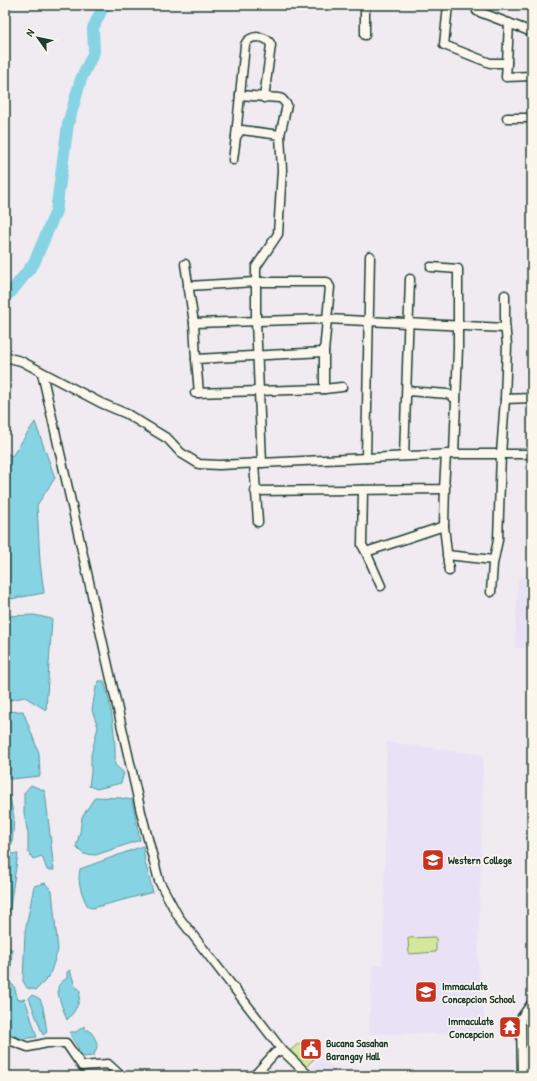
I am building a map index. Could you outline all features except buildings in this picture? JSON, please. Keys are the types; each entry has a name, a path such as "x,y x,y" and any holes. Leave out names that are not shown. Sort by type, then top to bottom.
{"street":[{"path":"365,5 365,35"},
{"path":"448,5 444,45 490,62 507,63"},
{"path":"477,5 477,11 532,32"},
{"path":"509,23 506,77 532,76"},
{"path":"233,160 246,42 252,38 264,37 268,39 271,45 264,98"},
{"path":"240,95 282,99 287,105 280,135 282,170 278,234 256,268 255,282 259,391 258,463 255,491 258,522"},
{"path":"507,118 532,118"},
{"path":"236,137 238,132 242,130 280,135"},
{"path":"366,458 370,256"},
{"path":"185,264 194,323 197,393 324,389 342,387"},
{"path":"431,267 458,269 456,399 445,486 444,526 449,571"},
{"path":"404,456 410,278"},
{"path":"188,286 255,282 327,282 330,287 324,352 324,389"},
{"path":"491,592 493,560 498,540 501,454 505,399 507,345 505,328 505,295"},
{"path":"194,323 328,318 505,328"},
{"path":"196,359 324,352"},
{"path":"5,357 21,361 101,403 127,414 168,439 181,453 199,464 258,463 450,454 532,454"},
{"path":"42,373 140,812 159,881 178,916 282,1050 309,1076"},
{"path":"406,391 448,394 456,399"},
{"path":"505,399 532,398"},
{"path":"255,491 444,489 445,486"},
{"path":"363,490 362,545 381,586"},
{"path":"366,552 444,526"},
{"path":"447,555 493,560"},
{"path":"522,1076 521,1018 532,1003"},
{"path":"5,1042 9,1040 28,1047 47,1043 66,1043 82,1066 108,1064 121,1076"},
{"path":"254,1076 275,1053 282,1050"}],"shaded area":[{"path":"518,577 532,577 532,648 515,648"},
{"name":"Western College","path":"387,742 483,755 478,965 485,1033 369,1034 372,965 383,965"},
{"path":"322,1058 339,1076 314,1076 308,1070"}],"green space":[{"path":"436,937 436,952 409,954 408,938"},
{"path":"299,1043 314,1059 305,1068 290,1051"}],"water":[{"path":"35,422 55,478 37,505 40,562 44,593 5,600 5,452 12,456"},
{"path":"34,615 52,619 46,710 25,697 5,701 5,616"},
{"path":"99,681 104,681 111,712 115,744 115,765 124,773 121,783 97,789 89,786 91,755 98,727 92,710 96,687"},
{"path":"23,711 39,753 40,776 11,779 5,777 5,712"},
{"path":"31,785 45,791 54,870 47,870 42,856 33,859 28,852 28,834 24,813 24,793"},
{"path":"5,796 10,796 14,818 12,844 5,847"},
{"path":"95,797 132,800 140,840 96,855 83,854 76,847 82,817"},
{"path":"143,846 145,862 153,892 93,908 88,907 81,889 79,879 80,869"},
{"path":"5,853 18,854 5,939"},
{"path":"45,883 52,891 58,950 49,977 36,990 27,988 23,981 25,932 34,886"},
{"path":"5,948 12,949 11,977 5,977"},
{"path":"70,970 75,986 80,990 80,995 77,1006 67,1020 58,988 60,983 67,978 67,972"},
{"path":"9,982 14,986 18,1000 25,999 37,1037 22,1039 10,1034 5,1026 5,983"},
{"path":"32,995 40,999 43,1007 47,1032 43,1035 29,998"},
{"path":"84,1026 85,1030 89,1030 97,1043 93,1056 82,1057 72,1039 70,1032 76,1032"}],"waterway":[{"path":"5,296 11,292 34,263 56,211 68,124 81,79 94,52 93,28 104,5"}],"place":[{"name":"Western College","path":"433,860"},
{"name":"Immaculate Concepcion School","path":"426,992"},
{"name":"Immaculate Concepcion","path":"510,1027"},
{"name":"Bucana Sasahan Barangay Hall","path":"311,1049"}]}
